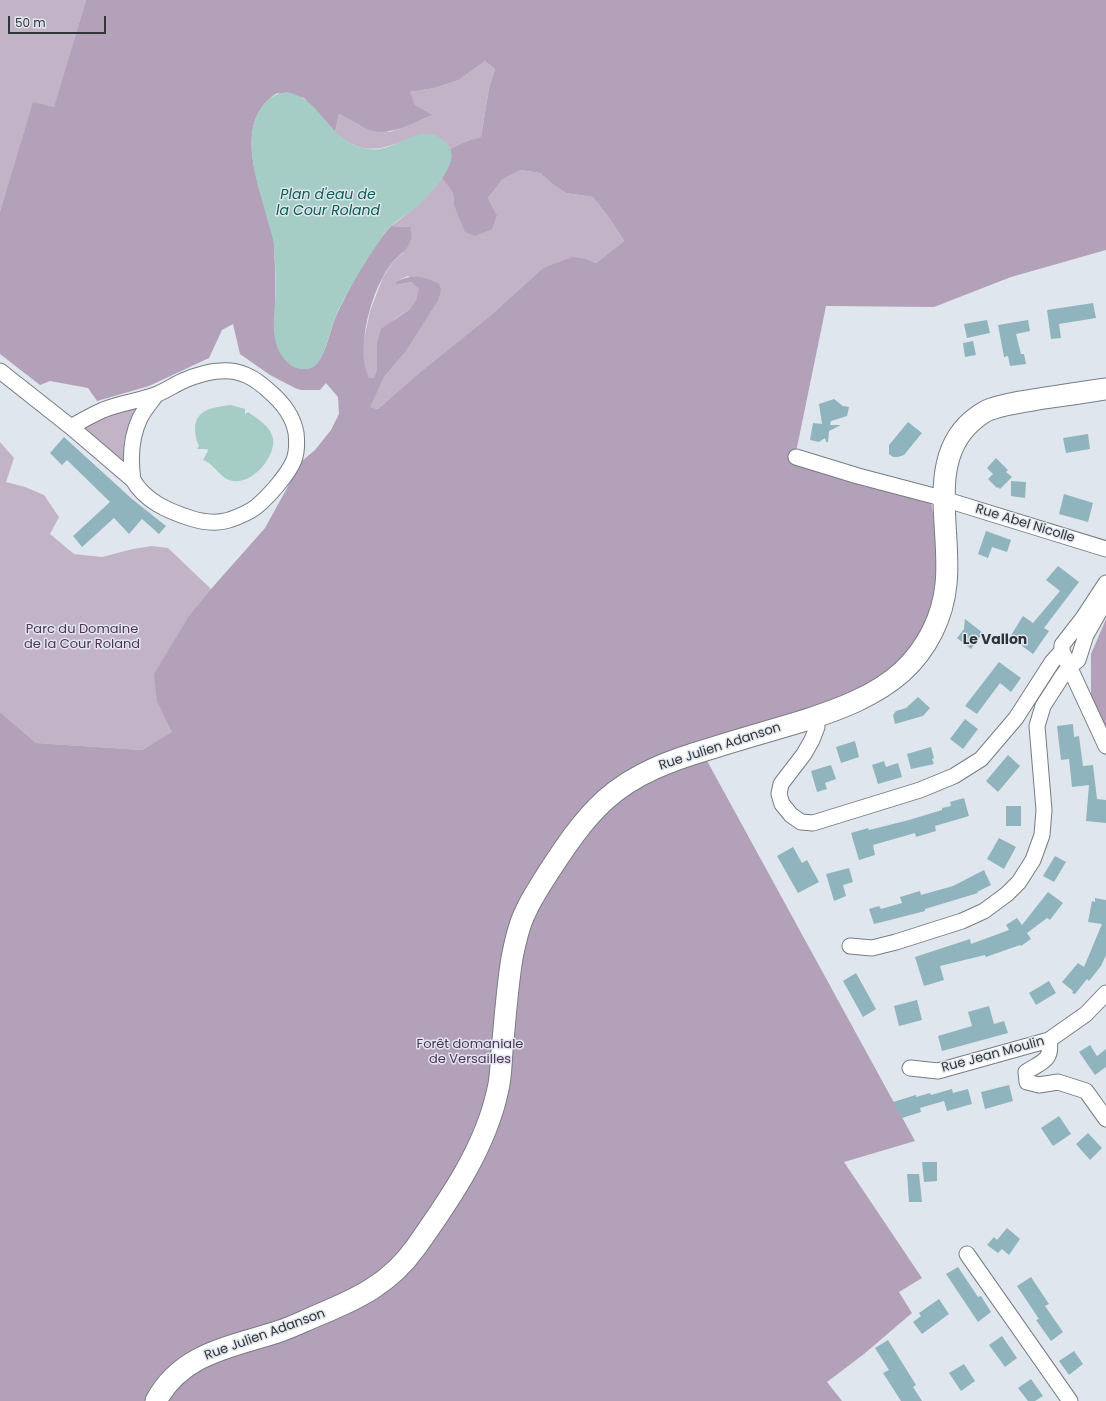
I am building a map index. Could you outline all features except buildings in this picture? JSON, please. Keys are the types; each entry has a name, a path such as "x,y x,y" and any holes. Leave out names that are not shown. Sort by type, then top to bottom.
{"main road":[{"name":"Rue Julien Adanson","path":"156,1401 171,1379 184,1368 209,1354 231,1345 281,1331 347,1304 382,1283 394,1273 413,1252 441,1210 468,1166 486,1129 491,1116 501,1071 512,955 524,915 558,858 581,826 593,812 614,793 627,783 653,768 690,754 832,711 863,698 893,680 915,659 931,635 940,615 946,586 947,569 944,470 951,449 964,429 988,409 1023,401 1106,389"}],"street":[{"path":"0,371 71,427 151,500 176,513 212,522 241,516 256,507 266,498 284,476 294,460 297,446 293,421 287,410 278,399 254,378 238,371 220,371 186,380 156,394 104,410 71,427"},
{"path":"136,485 131,469 132,446 140,419 156,394"},
{"name":"Rue Abel Nicolle","path":"796,457 858,476 945,499 1106,549"},
{"path":"1106,583 1062,645 1062,651 1106,746"},
{"path":"850,946 872,948 962,921 984,911 1007,894 1019,882 1033,860 1042,835 1044,810 1037,726 1043,706 1069,667 1078,660 1086,635 1106,600"},
{"path":"815,717 817,727 812,740 804,754 781,784 779,794 782,804 791,815 801,822 813,822 920,790 954,776 981,759 1016,718 1052,662 1062,651"},
{"name":"Rue Jean Moulin","path":"910,1068 938,1071 1049,1040 1086,1014 1106,993"},
{"path":"1049,1040 1050,1053 1045,1060 1026,1072 1027,1082 1039,1085 1058,1082 1086,1092 1106,1120"},
{"path":"967,1254 1070,1401"}],"green space":[{"path":"0,0 86,0 54,108 33,103 0,211"},
{"name":"Forêt domaniale de Versailles","path":"86,0 1106,0 1106,250 1011,277 934,307 826,306 794,462 930,494 937,540 936,607 901,667 841,700 700,740 706,759 915,1141 844,1162 922,1278 899,1292 912,1313 864,1354 827,1382 842,1401 0,1401 0,712 36,743 142,750 172,732 157,702 154,674 191,613 265,528 302,461 315,450 331,430 339,414 338,397 326,383 320,390 301,390 295,388 270,375 240,354 233,324 222,330 209,358 149,386 97,401 88,388 50,381 40,385 0,354 0,211 33,102 54,107","holes":["485,61 495,69 489,88 481,137 467,141 450,149 450,161 442,178 453,193 454,205 465,232 475,236 492,229 497,215 488,198 502,180 520,170 540,173 566,193 593,197 610,219 624,241 596,263 586,259 573,257 543,268 491,315 419,373 378,409 370,407 384,377 407,350 438,301 441,290 439,284 428,279 418,277 408,277 397,281 396,285 411,282 419,289 416,300 410,309 381,329 377,343 377,369 374,378 369,378 365,367 364,354 364,340 369,312 385,274 392,263 406,249 411,238 410,227 391,226 367,258 354,281 336,316 325,349 319,361 314,366 306,369 275,333 274,241 253,162 252,142 254,123 262,107 277,93 304,98 335,132 339,114 370,130 386,132 402,128 433,115 415,105 410,92 435,88 459,80"]},
{"path":"485,61 495,69 489,88 481,137 467,141 450,149 447,144 423,134 388,146 368,149 357,147 335,132 339,114 349,118 359,125 390,132 433,115 415,105 409,92 435,88 459,80"},
{"path":"520,170 540,173 566,193 593,197 610,219 624,241 596,263 586,259 543,268 491,315 419,373 378,409 369,407 384,377 407,350 438,301 408,276 397,281 397,285 411,282 420,289 416,300 410,309 396,318 377,343 377,369 374,378 369,378 364,369 363,344 370,311 383,277 393,262 403,253 410,227 391,226 418,204 442,178 453,193 454,205 497,215 488,198 502,180"},
{"path":"136,408 130,420 125,438 124,457 128,457 125,462 122,462 83,430 84,425 100,415"},
{"name":"Parc du Domaine de la Cour Roland","path":"0,442 14,458 6,482 25,487 44,495 59,517 50,534 74,554 102,557 152,546 168,548 211,589 191,613 157,702 173,732 142,750 36,743 0,712"},
{"path":"1106,619 1106,727 1091,696 1091,654"}],"water":[{"name":"Plan d'eau de la Cour Roland","path":"286,92 298,96 308,102 343,139 354,145 367,149 378,149 421,134 429,134 437,136 445,142 451,150 450,165 440,180 418,206 393,224 381,238 343,300 320,360 309,369 296,368 288,363 281,355 275,339 274,319 276,286 274,245 257,181 252,151 254,124 259,111 270,98 277,94"},
{"path":"231,405 245,409 245,414 248,412 260,420 269,430 273,438 271,453 262,468 255,474 241,481 228,480 221,475 211,465 203,460 208,451 207,449 197,449 199,446 195,428 196,421 199,416 203,412 213,408"}],"district":[{"name":"Le Vallon","path":"995,640"}]}
